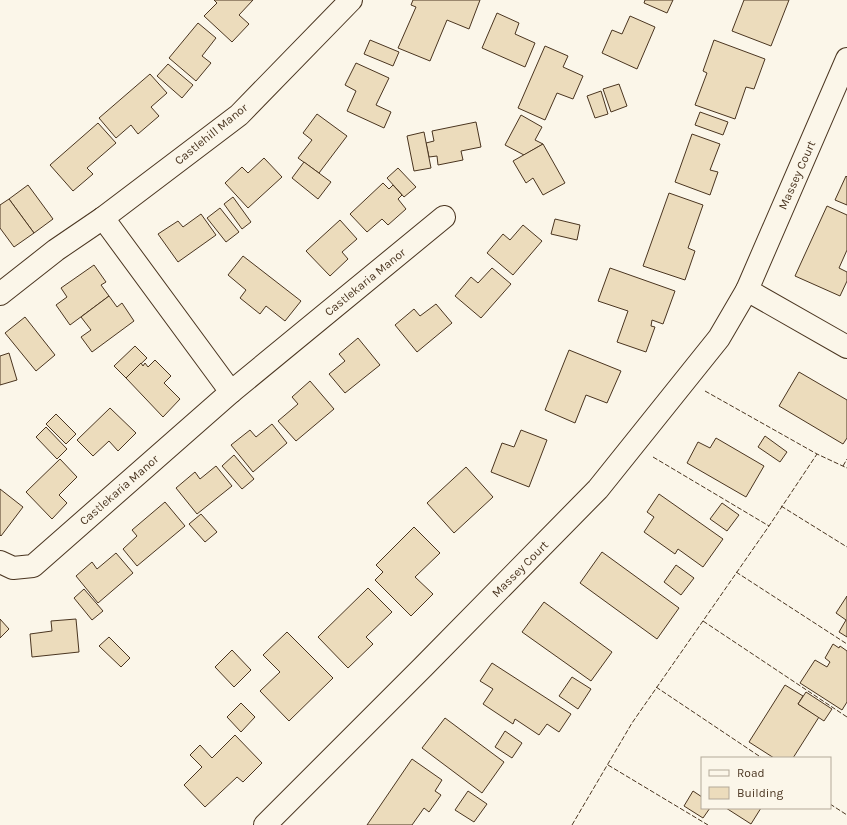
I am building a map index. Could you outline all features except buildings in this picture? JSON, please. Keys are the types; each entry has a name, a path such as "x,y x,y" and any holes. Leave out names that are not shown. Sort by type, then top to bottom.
{"street":[{"name":"Castlehill Manor","path":"0,294 56,250 103,218 239,115 351,0"},
{"name":"Massey Court","path":"265,825 418,673 598,489 719,338 746,290 847,59"},
{"name":"Castlekaria Manor","path":"0,562 13,568 33,566 231,392 444,217"},
{"path":"103,218 231,392"},
{"path":"746,290 847,347"}],"fence":[{"path":"705,391 817,454 847,468"},
{"path":"572,825 632,723 769,526 817,454"},
{"path":"653,457 769,526"},
{"path":"843,466 847,459"},
{"path":"781,506 847,547"},
{"path":"736,572 847,644"},
{"path":"703,621 847,717"},
{"path":"656,687 761,757"},
{"path":"608,765 708,825"},
{"path":"831,805 847,815"}]}
